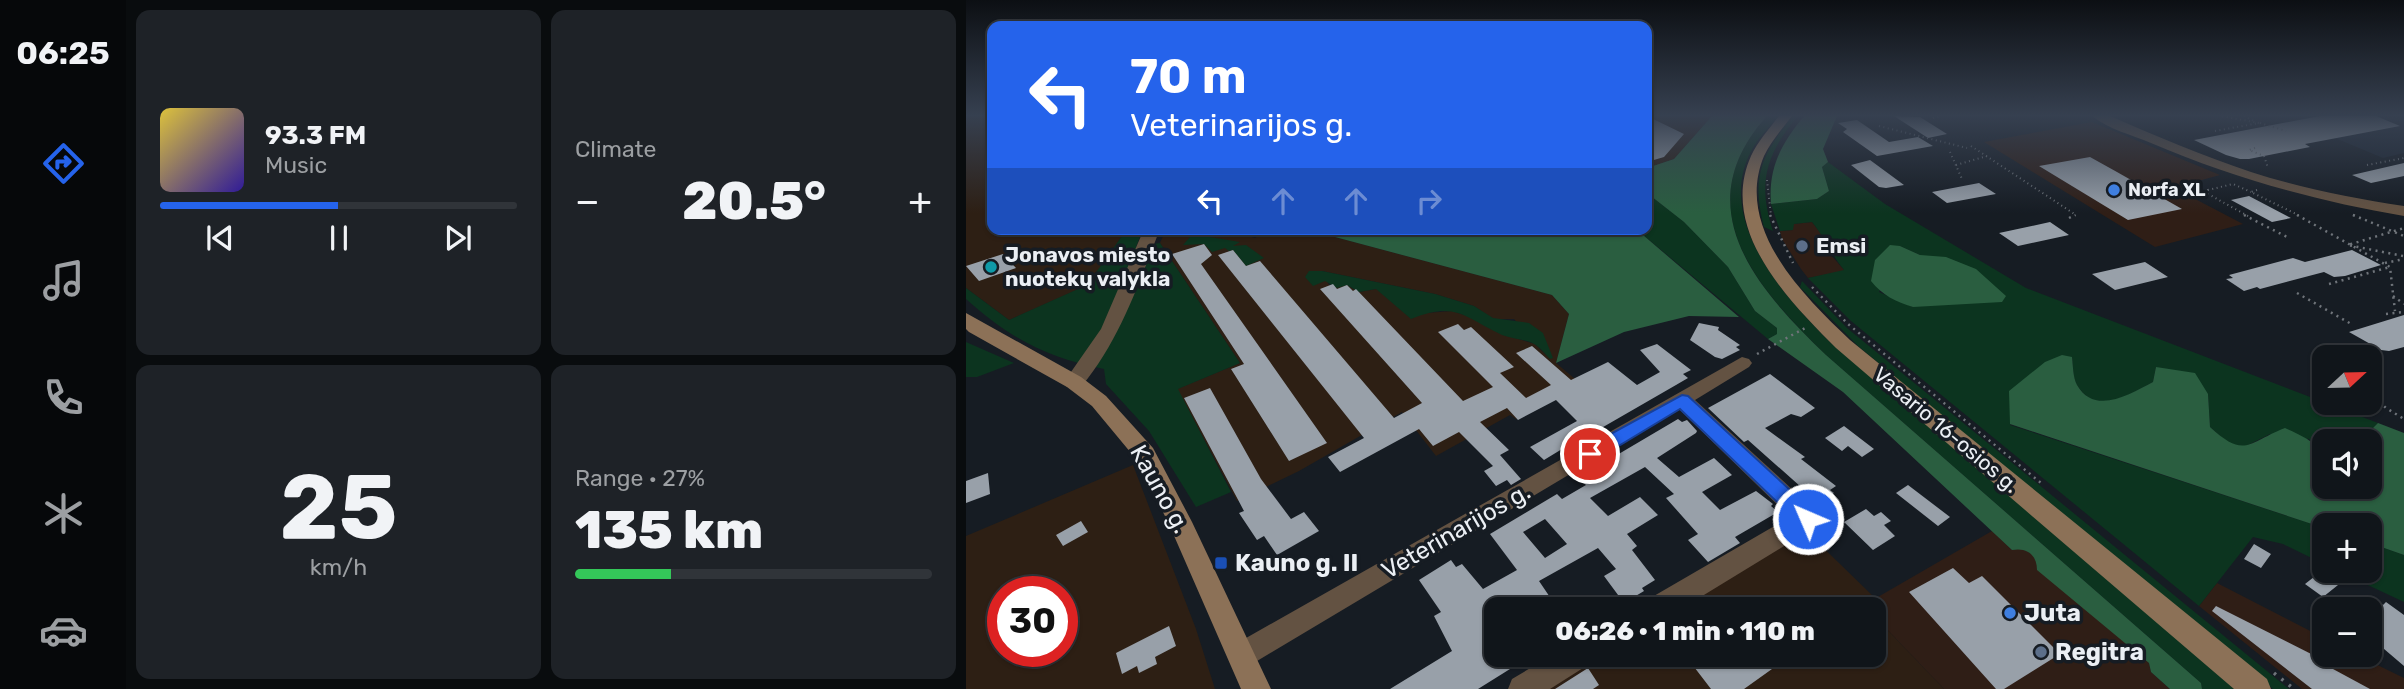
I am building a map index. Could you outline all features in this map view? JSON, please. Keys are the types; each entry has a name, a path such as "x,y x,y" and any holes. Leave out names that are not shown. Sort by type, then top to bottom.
{"main road":[{"name":"Vasario 16-osios g.","path":"1762,148 1756,159 1750,185 1751,209 1768,256 1803,303 1843,344 2256,689"},
{"name":"Kauno g.","path":"966,319 976,328 1074,382 1099,401 1145,454 1256,689"}],"street":[{"path":"2175,148 2266,181 2404,211"},
{"path":"1074,382 1093,362 1104,342 1149,235"},
{"name":"Veterinarijos g.","path":"1242,655 1742,363"},
{"path":"1677,597 1808,519 1682,400"},
{"path":"1523,689 1559,667"}],"path":[{"path":"1971,148 2076,215 2069,218"},
{"path":"2255,148 2249,150 2264,156 2270,175"},
{"path":"1950,152 1962,179"},
{"path":"1956,164 1987,156"},
{"path":"2367,165 2404,158"},
{"path":"1768,177 1771,218 1796,268"},
{"path":"2287,237 2215,199 2208,194 2208,190 2233,184 2324,228 2348,245 2385,263 2390,267 2395,311"},
{"path":"2251,192 2260,190"},
{"path":"2344,212 2404,236"},
{"path":"2348,245 2404,228"},
{"path":"2348,245 2404,257"},
{"path":"2385,263 2404,257"},
{"path":"2329,284 2390,267"},
{"path":"1805,279 1848,324 2045,486"},
{"path":"2297,293 2353,325"},
{"path":"2393,296 2404,304"},
{"path":"2386,314 2404,312"},
{"path":"1772,346 1799,331"},
{"path":"2382,404 2404,419"},
{"path":"2274,673 2294,689"}],"shaded area":[{"name":"Jonavos miesto nuotekų valykla","path":"966,148 987,148 987,235 1123,235 1088,285 1009,320 966,288"},
{"path":"1652,148 1684,148 1674,159 1652,166"},
{"path":"1994,148 2155,148 2220,175 2187,184 2178,190 2243,224 2155,247"},
{"path":"2359,148 2404,148 2404,153 2383,158"},
{"path":"1812,222 1829,244 1830,254 1845,271 1808,278 1801,269 1782,239 1780,231 1793,230 1793,224"},
{"path":"1169,235 1245,235 1255,238 1259,235 1327,235 1552,295 1569,314 1556,363 1581,384 1516,419 1510,415 1436,456 1402,412 1299,471 1237,501 1177,389 1240,363 1160,243 1163,236","holes":["1322,271 1435,294 1474,306 1493,319 1514,319 1550,359 1535,344 1499,333 1471,317 1452,311 1426,313 1376,289 1359,292 1347,285 1329,285"]},
{"path":"1133,465 1196,629 1215,689 966,689 966,536"},
{"path":"1803,528 1874,597 1690,597"},
{"path":"1992,531 2012,550 2021,548 2032,554 2037,562 2149,663 2151,672 2170,689 1944,689 1886,629 1886,597 1878,597"},
{"path":"2217,583 2312,632 2312,667 2382,667 2404,678 2404,689 2302,689 2199,606"},
{"path":"1886,629 1944,689 1537,689 1574,667 1886,667"}],"green space":[{"path":"1684,148 1744,148 1732,182 1731,214 1740,244 1755,274 1776,302 1826,355 2201,683 2202,689 2170,689 2151,672 2149,663 2037,570 2030,553 2012,550 1843,392 1768,339 1777,334 1777,328 1755,311 1728,267 1684,222 1652,197 1652,166 1674,159"},
{"path":"1753,148 1743,173 1741,200 1747,227 1759,254 1775,279 1812,324 2238,689 2202,689 2201,683 1826,355 1800,329 1755,273 1740,244 1731,214 1732,182 1743,150"},
{"path":"1770,148 1776,148 1765,184 1773,231 1764,227 1760,209 1759,180"},
{"path":"1782,148 1823,148 1828,162 1822,167 1829,191 1817,199 1771,204 1772,179"},
{"path":"1828,162 1885,204 2026,288 2312,398 2312,415 2357,415 2378,423 2372,429 2312,429 2312,442 2309,439 2270,434 2244,447 2229,444 2210,427 2208,394 2156,367 2153,382 2144,387 2114,400 2094,400 2085,395 2076,382 2072,357 2010,425 2312,524 2312,558 2283,544 2253,537 2199,606 1851,321 1808,278 1844,270 1812,222 1794,224 1793,230 1780,231 1771,204 1817,199 1829,191 1822,167","holes":["1900,246 1920,255 1913,307 1879,292"]},
{"path":"1652,197 1684,222 1728,267 1755,311 1777,328 1777,334 1768,339 1643,235 1652,235"},
{"path":"1123,235 1141,235 1136,247 1160,243 1240,363 1178,389 1231,492 1196,507 1149,431 1106,384 1104,369 1065,359 1030,344 998,325 966,299 966,288 1009,320 1087,285"},
{"path":"1327,235 1643,235 1739,317 1689,316 1624,332 1556,363 1569,314 1552,295"},
{"path":"1190,237 1240,242 1233,246 1246,245 1264,258 1246,266 1233,250 1225,248 1212,252 1204,244 1183,245"},
{"path":"1890,245 1900,246 1920,255 1946,257 1976,269 2006,296 2002,302 1913,307 1901,303 1885,294 1871,281 1875,260"},
{"path":"1309,271 1322,271 1435,294 1474,306 1493,318 1529,323 1543,333 1553,358 1550,359 1534,344 1502,335 1450,311 1439,311 1411,319 1376,289 1359,292 1347,285 1337,288 1325,281 1313,286 1305,277"},
{"path":"1802,281 1847,328 2289,689 2273,689 1858,346 1800,287"},
{"path":"966,342 1014,363 977,377 966,377"},
{"path":"2062,355 2072,357 2077,385 2084,394 2103,401 2124,396 2153,382 2156,367 2195,373 2208,394 2210,427 2231,443 2254,443 2285,428 2312,442 2312,499 2382,499 2382,429 2372,429 2378,423 2404,433 2404,555 2382,547 2382,513 2312,513 2312,524 2010,424 2009,391 2045,362"},
{"path":"2382,547 2404,555 2404,602 2364,583 2382,583"}],"building":[{"path":"1652,148 1672,148 1664,157 1652,161"},
{"path":"1866,148 1921,148 1877,156"},
{"path":"2211,148 2304,148 2249,159 2226,155"},
{"name":"Norfa XL","path":"2090,157 2182,209 2128,220 2039,166"},
{"path":"1870,160 1904,185 1879,187 1851,165"},
{"path":"2404,163 2404,176 2371,183 2352,175"},
{"path":"1979,183 1996,194 1947,203 1932,192"},
{"path":"2249,196 2291,218 2272,222 2231,200"},
{"path":"2050,222 2069,235 2018,246 1999,233"},
{"path":"1204,244 1212,255 1201,264 1327,443 1289,461 1231,369 1244,364 1172,254"},
{"path":"1233,250 1246,266 1260,261 1394,418 1422,403 1320,289 1333,284 1337,289 1347,285 1353,291 1356,289 1463,401 1493,387 1438,332 1458,324 1464,330 1471,327 1514,367 1500,373 1526,398 1551,385 1516,353 1532,346 1571,380 1608,362 1637,385 1660,372 1640,350 1657,344 1691,370 1683,374 1688,378 1591,434 1586,429 1563,442 1567,446 1544,460 1530,447 1577,421 1556,400 1518,420 1507,408 1480,422 1509,450 1500,455 1521,479 1511,485 1507,480 1496,486 1484,471 1493,466 1459,432 1433,446 1419,429 1340,472 1328,457 1364,438 1218,255"},
{"path":"2352,250 2381,265 2345,276 2334,277 2324,272 2244,291 2226,279 2233,278 2229,275 2293,258 2305,262"},
{"name":"Jonavos miesto nuotekų valykla","path":"1003,254 1016,268 979,281 966,266"},
{"path":"2145,262 2168,277 2115,290 2092,274"},
{"path":"2404,315 2404,347 2382,350 2382,345 2372,345 2349,332"},
{"path":"1699,323 1719,327 1718,330 1740,345 1736,347 1740,350 1722,359 1715,357 1690,340"},
{"path":"1770,374 1815,408 1801,417 1791,414 1765,428 1805,457 1801,459 1836,486 1830,490 1834,493 1815,506 1803,496 1808,493 1748,440 1744,442 1708,408"},
{"path":"1210,388 1261,479 1291,519 1304,512 1319,531 1277,555 1264,536 1257,540 1239,513 1244,511 1184,398"},
{"path":"1678,419 1682,422 1687,420 1696,433 1657,458 1679,477 1714,458 1732,475 1702,492 1720,510 1756,491 1773,504 1771,506 1778,512 1735,537 1740,543 1708,562 1688,540 1698,534 1666,498 1674,494 1645,467 1590,498 1608,516 1640,497 1658,515 1627,534 1637,546 1632,550 1655,580 1642,588 1644,591 1634,597 1620,597 1604,576 1616,569 1598,548 1539,581 1550,597 1484,597 1484,667 1510,669 1478,689 1390,689 1452,651 1434,616 1441,612 1419,580 1451,560 1456,567 1462,564 1483,589 1517,570 1490,534 1557,494 1562,499 1586,485 1578,478","holes":["1545,519 1567,544 1545,558 1523,532"]},
{"path":"1844,426 1874,449 1862,457 1848,446 1842,451 1825,438"},
{"path":"988,473 990,494 966,503 966,481"},
{"path":"1908,485 1950,517 1938,526 1896,493"},
{"path":"1866,509 1874,516 1881,512 1891,521 1884,525 1895,536 1873,550 1844,522"},
{"path":"1081,521 1088,532 1063,546 1056,535"},
{"path":"2254,544 2271,554 2261,568 2244,559"},
{"path":"1953,568 1969,583 1982,576 2060,654 2004,689 1996,689 1909,592"},
{"path":"2312,578 2312,583 2338,585 2323,597 2305,584"},
{"path":"2386,602 2404,615 2404,666 2382,647 2382,604"},
{"path":"2216,606 2312,654 2312,667 2334,667 2333,669 2370,689 2312,689 2212,611"},
{"path":"1169,626 1176,646 1155,657 1157,664 1139,673 1137,666 1122,674 1116,653"},
{"path":"1694,667 1772,669 1744,689 1711,689"},
{"path":"1588,668 1599,685 1593,689 1555,689"}],"place":[{"name":"Norfa XL","path":"2114,190"},
{"name":"Emsi","path":"1802,246"},
{"name":"Jonavos miesto nuotekų valykla","path":"991,267"},
{"name":"Kauno g. II","path":"1221,563"},
{"name":"Juta","path":"2010,613"},
{"name":"Regitra","path":"2041,652"}],"route":[{"path":"1590,454 1682,400 1808,519"}]}
